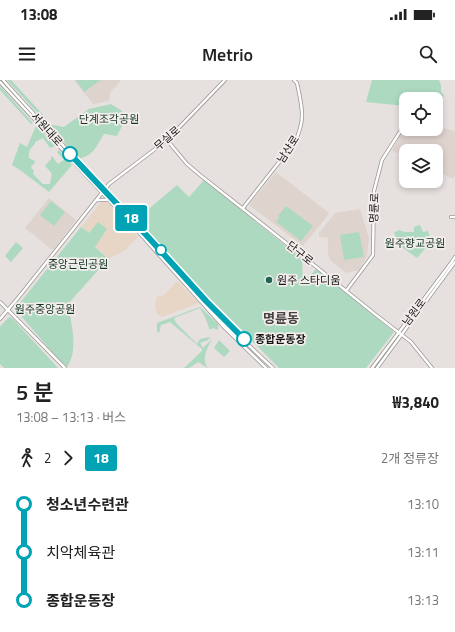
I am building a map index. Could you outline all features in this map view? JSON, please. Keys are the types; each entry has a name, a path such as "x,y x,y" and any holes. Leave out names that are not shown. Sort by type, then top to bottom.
{"street":[{"name":"서원대로","path":"3,80 206,301 273,368"},
{"name":"무실로","path":"102,193 109,184 167,140 225,80"},
{"name":"남산로","path":"243,208 295,142 298,136 303,108 297,83 294,80"},
{"name":"서원대로","path":"0,82 168,264 222,325 264,367"},
{"name":"명륜로","path":"346,290 373,255 374,191 382,160 399,133"},
{"name":"단구로","path":"167,140 191,168 411,342 432,368"},
{"path":"0,319 102,193"},
{"path":"97,200 108,200"},
{"name":"남원로","path":"372,368 455,256"},
{"name":"남원로","path":"377,368 455,262"},
{"path":"203,304 206,301"},
{"path":"0,302 65,368"},
{"path":"222,325 226,322"},
{"path":"264,367 268,363"}],"shaded area":[{"path":"74,80 121,81 111,91 109,101 93,104"},
{"path":"443,128 455,131 455,175 453,179 443,174 443,144 399,144 399,154 392,151 400,136 443,136"},
{"path":"276,172 329,213 303,246 249,205"},
{"path":"49,198 76,220 54,249 51,249 25,228"},
{"path":"102,201 106,201 138,237 124,251 108,259 95,246 107,229 89,233 81,227"},
{"path":"360,209 369,238 367,256 359,270 346,273 331,261 328,254 328,238 319,237 319,233 335,213"},
{"path":"177,281 199,303 162,317 157,314 156,311 155,305 157,297 164,295"}],"green space":[{"path":"7,80 11,80 46,118 42,118"},
{"path":"76,80 101,80 84,92"},
{"path":"372,80 439,80 441,85 441,92 399,92 399,105 366,102"},
{"path":"0,86 33,123 31,124 0,90"},
{"name":"단계조각공원","path":"111,104 122,111 125,120 117,136 104,134 92,153 79,159 48,124 64,127 89,109"},
{"path":"36,126 55,146 50,148 43,138 35,142 29,152 29,158 35,161 31,166 34,170 33,174 43,184 50,184 52,174 45,166 51,160 52,156 58,164 64,160 57,152 59,150 72,165 49,192 12,165 20,143 27,147"},
{"path":"204,180 302,259 303,283 316,269 394,332 366,368 279,368 207,295 137,219 177,185 189,197"},
{"path":"51,201 65,212 54,226 40,215"},
{"path":"286,206 313,226 301,241 276,222 279,218 278,216"},
{"name":"원주중앙공원","path":"98,222 107,229 95,247 108,259 68,304 73,336 73,353 67,367 15,309 81,227 89,233"},
{"name":"원주향교공원","path":"420,225 423,232 428,231 430,238 428,240 429,244 417,258 399,245 394,232 398,230 414,232 414,227"},
{"path":"359,232 364,257 344,260 340,235"},
{"path":"16,242 23,248 11,262 5,256"},
{"path":"200,307 218,324 218,330 213,328 210,330 200,308 174,318 176,323 197,344 200,339 210,337 208,340 200,343 203,348 212,339 205,357 208,368 198,362 189,368 184,368 202,351 202,349 170,322 161,325 159,333 157,332 157,323"},
{"name":"원주중앙공원","path":"9,317 12,318 58,368 4,368 0,364 0,327"},
{"path":"219,340 230,351 224,357 214,348"}],"bus line":[{"name":"18","path":"70,154 182,273 206,301 244,339"}],"place":[{"name":"원주 스타디움","path":"269,280"},
{"name":"종합운동장","path":"244,339"}],"district":[{"name":"명륜동","path":"281,318"}],"park label":[{"name":"중앙근린공원","path":"78,264"}]}
